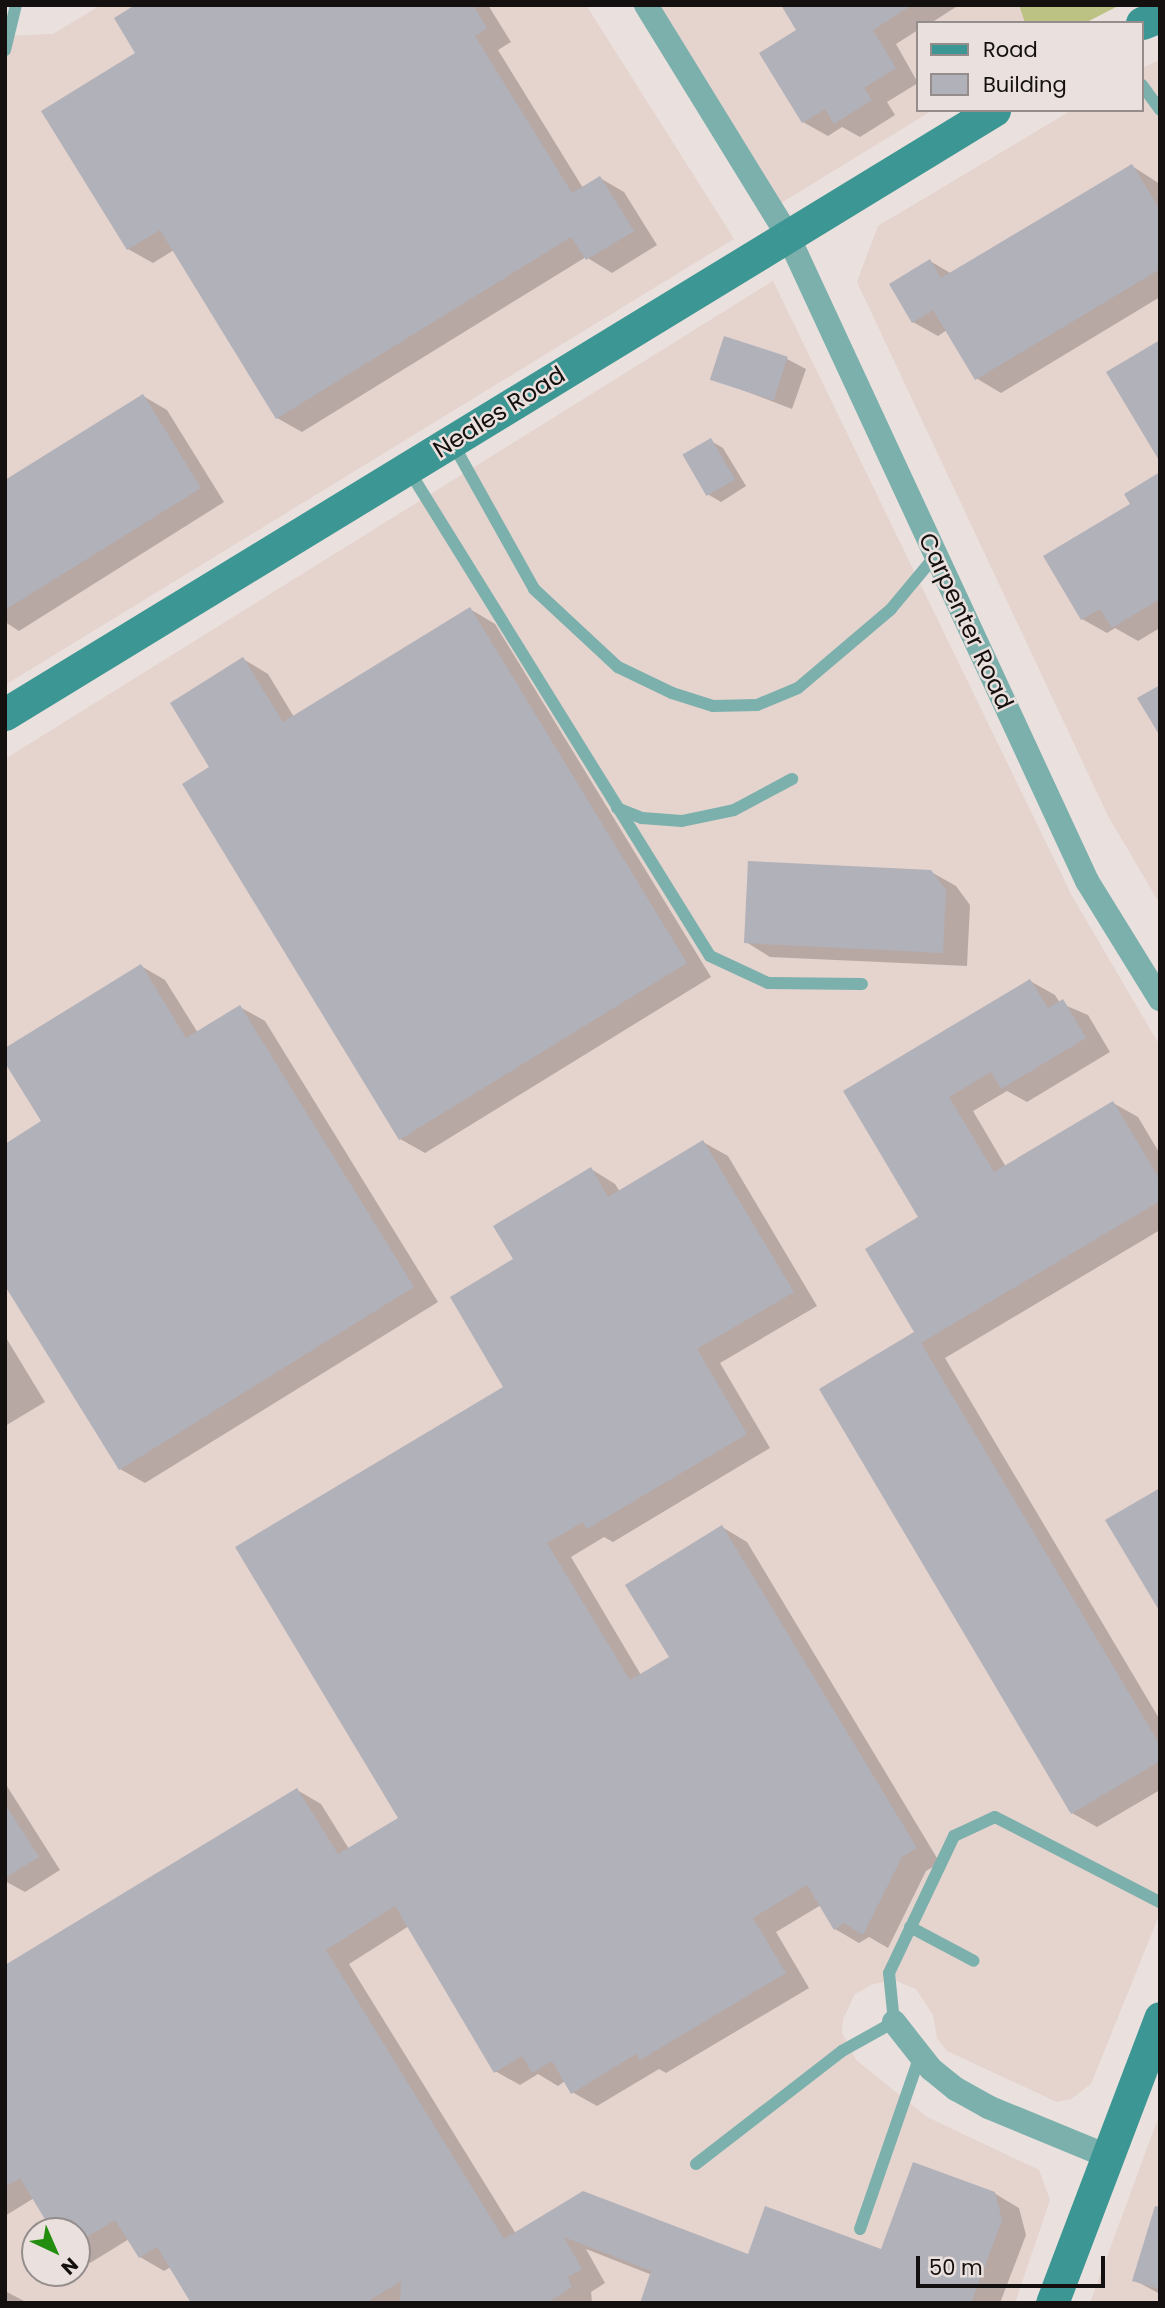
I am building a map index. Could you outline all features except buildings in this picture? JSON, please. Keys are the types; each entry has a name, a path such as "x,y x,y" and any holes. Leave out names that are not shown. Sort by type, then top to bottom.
{"street":[{"name":"Carpenter Road","path":"646,5 787,234 1087,881 1160,999"},
{"name":"Neales Road","path":"5,714 991,112"},
{"path":"1052,2303 1160,2018"},
{"path":"894,2022 920,2056 947,2082 988,2107 1107,2156"}],"lane":[{"path":"5,50 16,5"},
{"path":"1144,88 1160,110"},
{"path":"452,442 534,589 618,667 672,693 713,706 757,705 798,688 882,617 936,555"},
{"path":"408,469 709,956 768,982 862,985"},
{"path":"616,808 642,818 682,821 734,810 792,779"},
{"path":"696,2164 842,2051 894,2022 889,1973 954,1836 995,1816 1160,1902"},
{"path":"910,1927 974,1961"},
{"path":"860,2229 920,2056"}],"shaded area":[{"path":"101,5 586,5 734,239 5,685 5,36 53,34"},
{"path":"647,5 1019,5 1024,21 916,21 916,112 930,112 773,208"},
{"path":"1160,60 1160,904 1108,816 857,282 878,226 1069,112 1144,112 1144,67"},
{"path":"773,281 1072,896 1160,1046 1160,1913 1091,2084 1071,2099 1057,2102 947,2051 937,2038 933,2015 916,1989 894,1980 873,1984 855,1994 843,2019 842,2033 856,2060 927,2117 1039,2170 1050,2200 1015,2303 5,2303 5,759"},
{"path":"1160,2113 1160,2303 1090,2303"}],"green space":[{"path":"1019,5 1120,5 1089,21 1024,21"}]}
